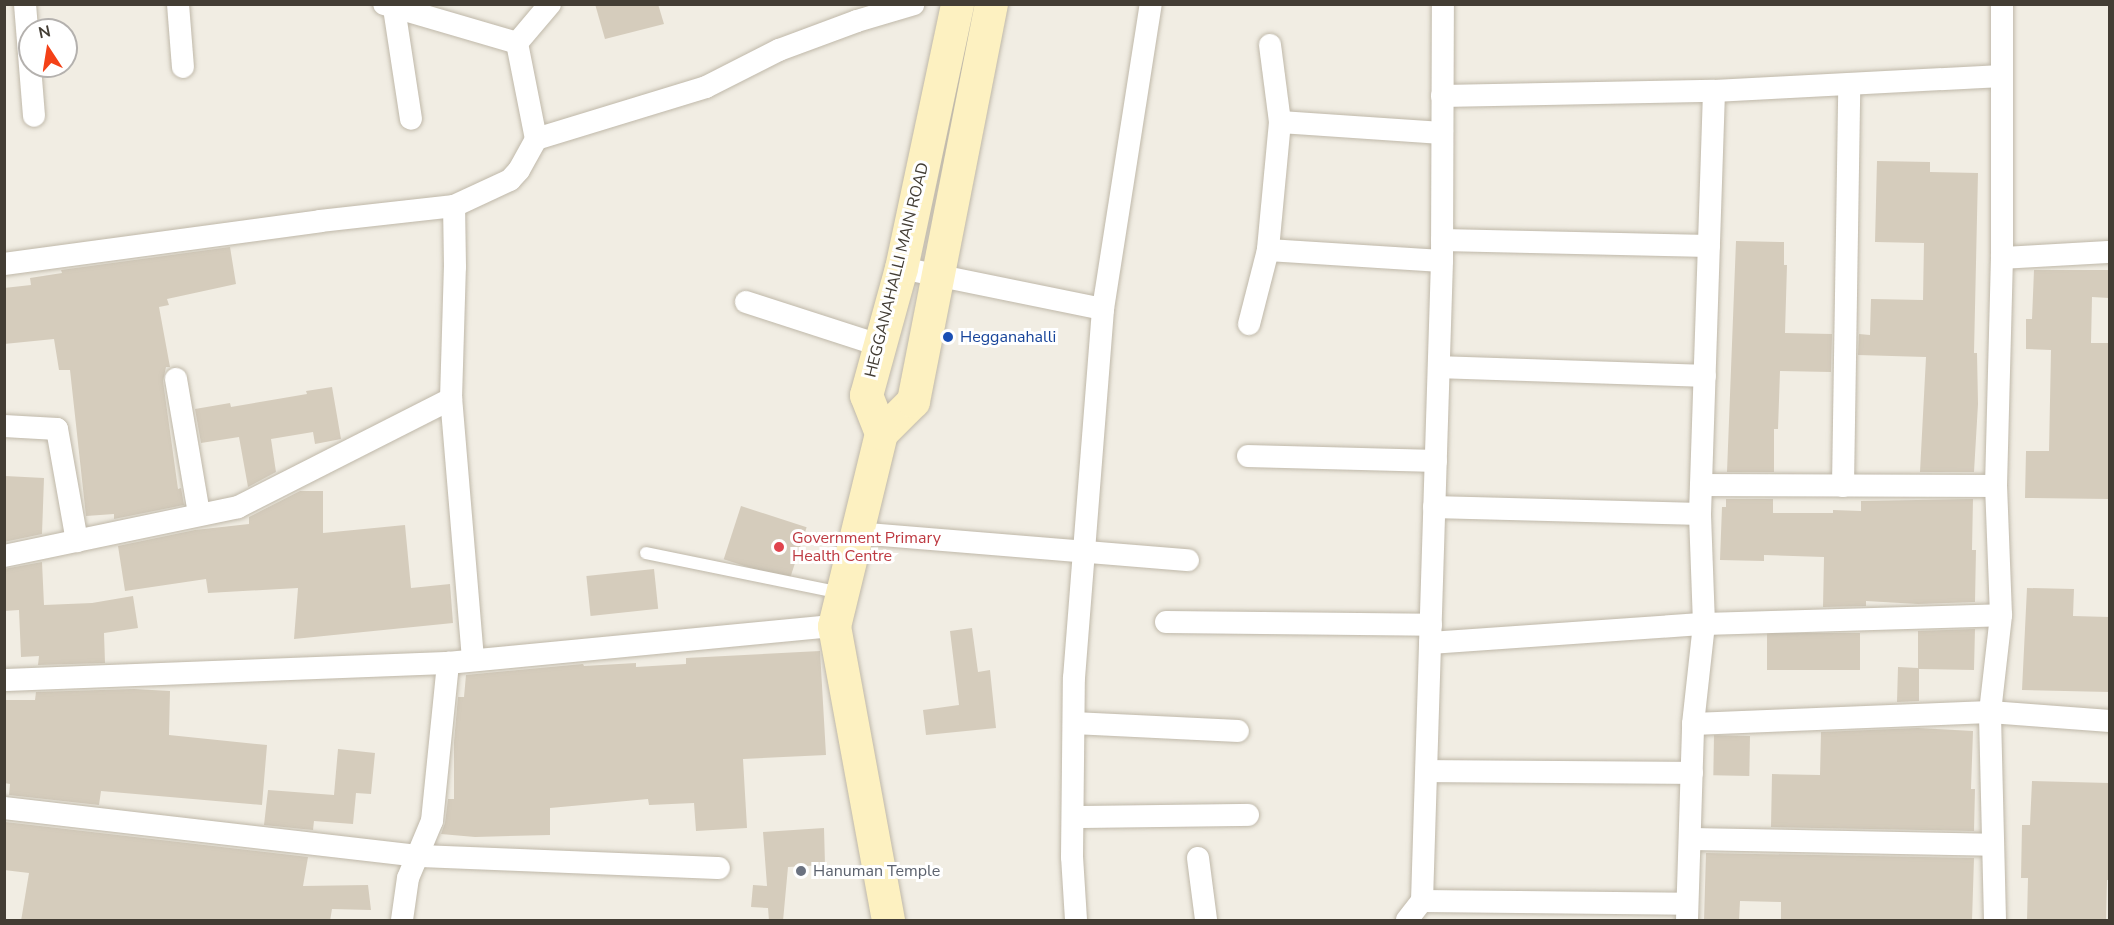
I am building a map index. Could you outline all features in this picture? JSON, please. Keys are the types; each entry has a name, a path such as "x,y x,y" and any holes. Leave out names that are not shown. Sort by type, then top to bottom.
{"main road":[{"name":"HEGGANAHALLI MAIN ROAD","path":"881,433 866,395 901,268 957,4"},
{"path":"888,921 834,626 881,433 913,401 991,4"}],"street":[{"path":"25,4 34,116"},
{"path":"178,4 183,67"},
{"path":"517,43 550,4"},
{"path":"536,139 706,87 779,50 857,21 914,4"},
{"path":"1076,921 1073,817 1074,678 1103,309 1151,4"},
{"path":"1407,921 1422,901 1442,251 1443,4"},
{"path":"1995,921 1990,712 2001,615 1996,486 2002,258 2002,4"},
{"path":"411,120 389,6 517,43"},
{"path":"4,264 320,220 454,206 510,180 519,170 536,139 517,43"},
{"path":"1249,324 1268,250 1280,122 1270,45"},
{"path":"1442,96 1714,91 2002,76"},
{"path":"1843,486 1849,84"},
{"path":"1422,901 1687,912 1693,724 1704,624 1700,514 1714,91"},
{"path":"1280,122 1442,133"},
{"path":"454,206 455,267 451,399 473,659"},
{"path":"1268,250 1442,251 1709,246"},
{"path":"2002,258 2109,252"},
{"path":"901,268 1103,309"},
{"path":"746,302 879,345"},
{"path":"1439,367 1705,376"},
{"path":"176,379 199,513"},
{"path":"4,556 199,513 238,507 451,399"},
{"path":"4,426 57,429 77,541"},
{"path":"1248,456 1436,461"},
{"path":"1701,485 1996,486"},
{"path":"1434,507 1700,514"},
{"path":"857,533 1188,560"},
{"path":"1166,622 1431,634 2001,615"},
{"path":"4,680 448,663 834,626"},
{"path":"402,921 408,878 432,821 448,663"},
{"path":"1693,724 1990,712 2109,721"},
{"path":"1074,723 1238,731"},
{"path":"1426,771 1692,773"},
{"path":"4,808 419,856 719,868"},
{"path":"1073,817 1248,814"},
{"path":"1690,838 1994,845"},
{"path":"1198,858 1206,921"}],"lane":[{"path":"646,553 842,593"}],"building":[{"path":"595,4 658,4 664,24 605,39"},
{"path":"1877,161 1930,162 1930,172 1978,173 1974,353 1977,353 1978,404 1974,472 1920,472 1926,357 1858,355 1859,334 1870,335 1871,299 1923,300 1924,243 1875,242"},
{"path":"1736,241 1784,242 1784,265 1787,265 1785,333 1832,334 1831,372 1780,371 1778,429 1774,429 1774,472 1727,472"},
{"path":"230,247 236,284 167,299 169,305 159,307 170,367 166,367 163,381 178,489 181,488 184,505 114,519 114,514 86,516 70,370 59,370 54,339 4,344 4,288 31,285 30,278 62,273 61,270"},
{"path":"2034,270 2109,270 2109,298 2092,297 2091,343 2109,343 2109,499 2025,498 2026,451 2049,451 2051,350 2026,349 2026,319 2032,319"},
{"path":"332,387 341,439 315,444 313,432 271,439 276,472 248,487 239,437 201,443 195,409 230,403 231,407 307,394 306,391"},
{"path":"5,476 44,478 42,534 4,542"},
{"path":"300,491 323,491 323,533 405,525 411,588 450,584 453,623 294,639 298,588 208,593 206,579 125,591 118,546 195,530 249,524 249,517"},
{"path":"1726,499 1773,499 1773,513 1833,513 1833,510 1861,511 1861,501 1973,499 1972,550 1976,550 1975,602 1918,604 1866,601 1866,606 1823,607 1824,557 1764,555 1764,561 1720,560 1722,507 1726,507"},
{"path":"741,506 807,527 789,581 724,559"},
{"path":"42,562 44,605 92,603 133,596 138,628 104,633 105,663 38,665 39,656 21,657 19,610 4,611 4,569"},
{"path":"654,569 658,609 591,616 586,576"},
{"path":"2027,588 2074,589 2073,616 2109,617 2109,692 2022,690"},
{"path":"972,628 978,672 990,670 996,728 926,735 923,710 959,705 950,631"},
{"path":"1975,629 1974,670 1919,669 1919,701 1897,702 1898,667 1918,668 1918,631"},
{"path":"1767,633 1860,633 1860,670 1767,670"},
{"path":"820,651 826,755 743,759 747,828 696,831 694,803 649,805 648,799 550,808 550,835 475,837 441,834 448,799 454,799 454,742 458,697 464,697 466,675 583,664 584,666 636,663 636,667 686,664 686,658"},
{"path":"134,689 170,691 169,735 267,745 262,805 101,791 99,805 9,795 10,784 4,783 4,700 35,700 36,692"},
{"path":"1918,728 1973,731 1971,789 1975,789 1974,831 1771,827 1772,774 1820,775 1821,732"},
{"path":"1714,735 1750,736 1749,776 1713,775"},
{"path":"338,749 375,753 371,794 356,793 353,824 314,821 313,830 264,825 268,790 334,795"},
{"path":"2032,781 2109,783 2109,880 2107,880 2106,921 2027,921 2028,878 2021,878 2022,825 2030,825"},
{"path":"5,822 308,857 303,886 368,885 371,910 332,909 330,921 21,921 29,873 4,870"},
{"path":"824,828 825,865 788,867 783,921 769,921 768,908 751,907 753,885 767,886 763,832"},
{"path":"1706,853 1974,858 1972,921 1781,921 1781,902 1740,901 1739,921 1704,921"}],"place":[{"name":"Hegganahalli","path":"948,337"},
{"name":"Government Primary Health Centre","path":"779,547"},
{"name":"Hanuman Temple","path":"801,871"}]}
